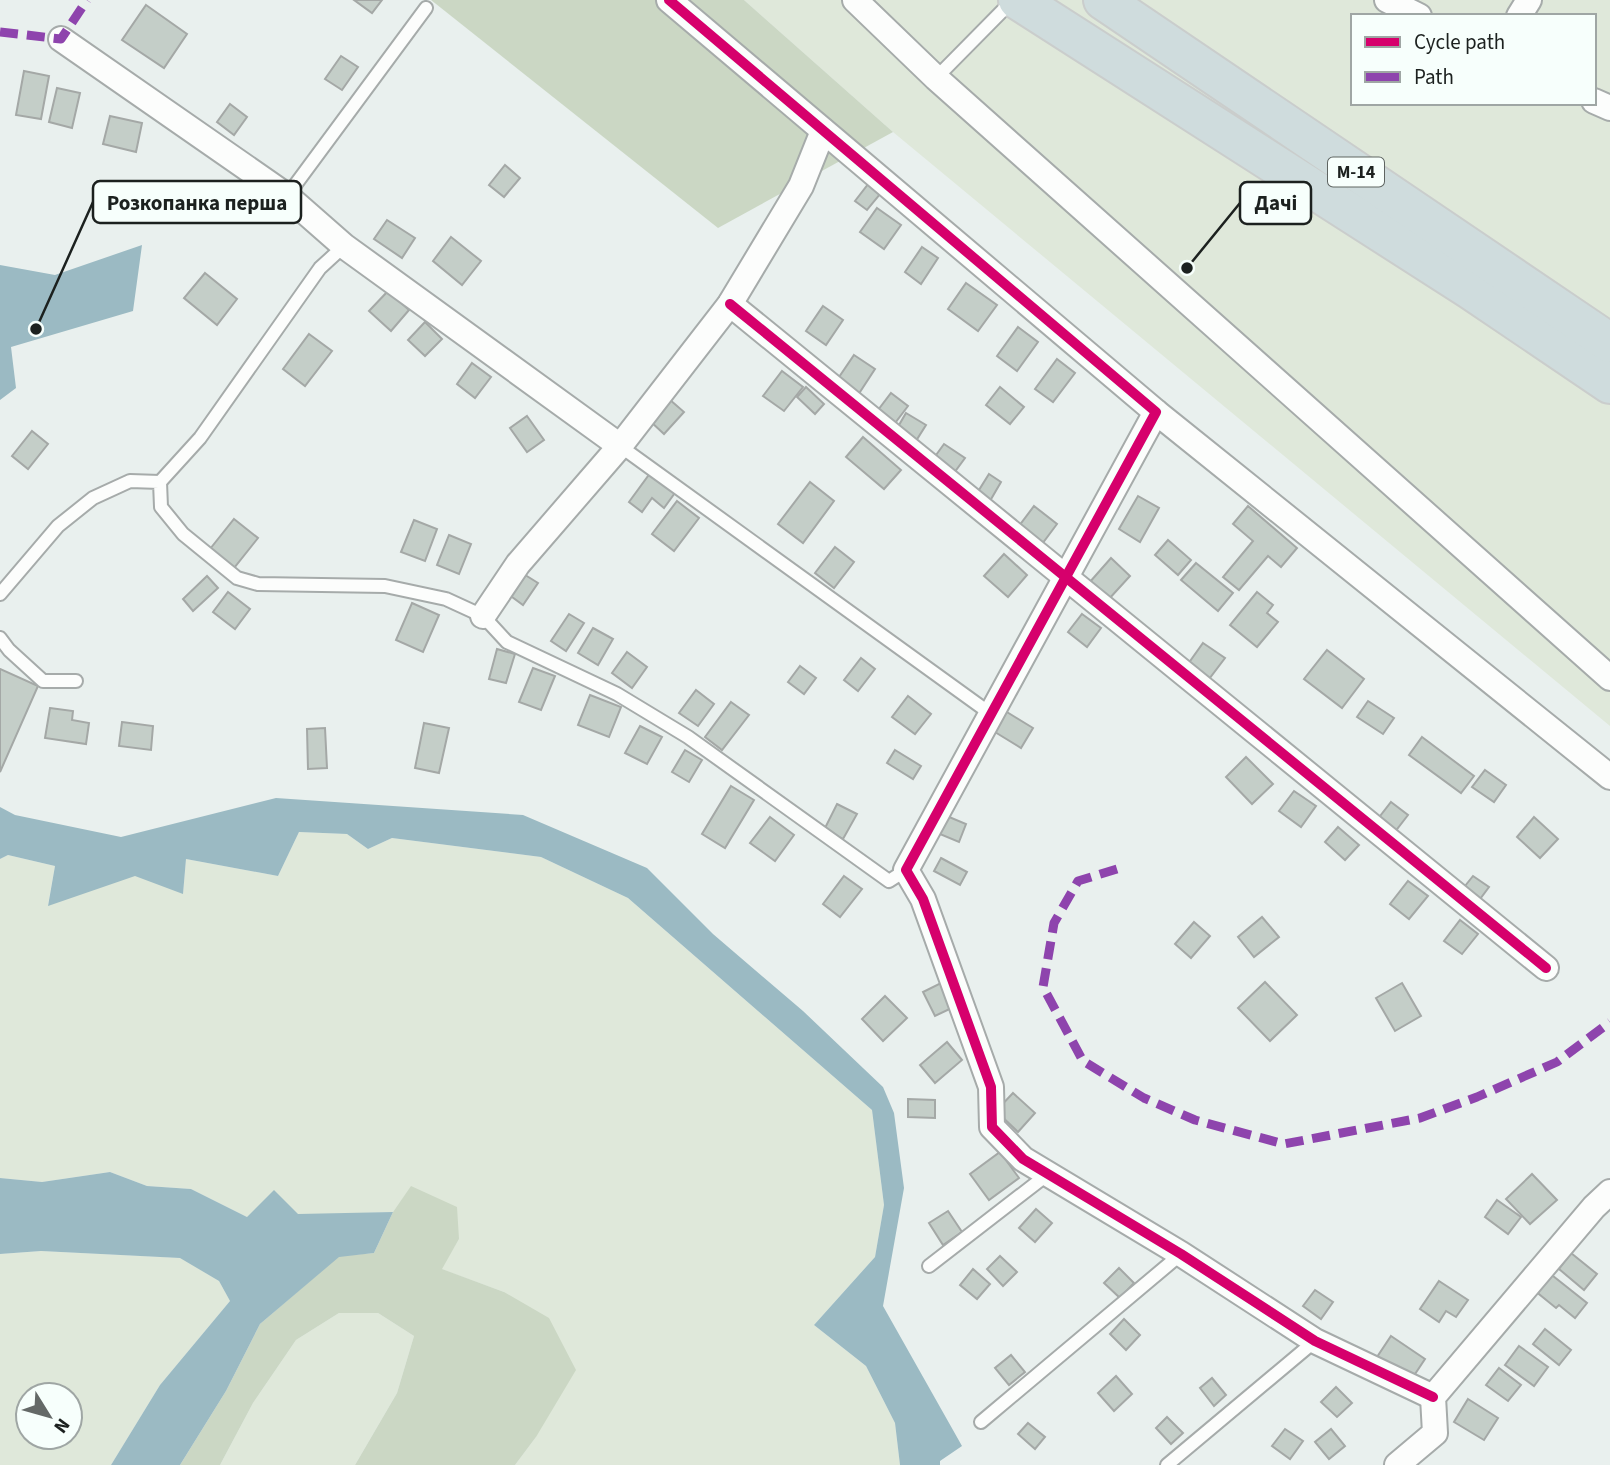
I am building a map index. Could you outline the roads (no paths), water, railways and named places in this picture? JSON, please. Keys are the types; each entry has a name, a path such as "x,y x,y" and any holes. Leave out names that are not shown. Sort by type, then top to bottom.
{"highway":[{"name":"М-14","path":"1016,0 1471,290 1610,384"},
{"name":"М-14","path":"1103,0 1610,344"}],"street":[{"path":"669,0 1156,412 1610,777"},
{"path":"855,0 936,78 1610,678"},
{"path":"1394,2 1415,14"},
{"path":"61,39 286,196 344,246 620,446"},
{"path":"482,616 518,564 620,446 730,304 801,186 823,131"},
{"path":"730,304 1546,968"},
{"path":"1156,412 906,870 923,898 991,1087 992,1127 1023,1159 1181,1254 1315,1341 1433,1397"},
{"path":"1397,1465 1435,1433 1433,1397 1594,1207 1610,1192"}],"lane":[{"path":"936,78 1016,0"},
{"path":"286,196 426,8"},
{"path":"344,246 320,268 200,438 160,481 161,507 183,534 237,578 258,584 385,586 446,599 482,616 507,642 617,694 688,737 889,881 906,870"},
{"path":"620,446 991,714"},
{"path":"0,594 58,526 93,498 130,481 160,481"},
{"path":"0,638 9,650 43,681 76,681"},
{"path":"929,1266 1048,1174"},
{"path":"981,1422 1181,1254"},
{"path":"1167,1465 1315,1341"}],"water":[{"path":"142,245 133,311 11,347 16,388 0,400 0,265 55,275"},
{"path":"276,798 523,815 647,868 713,934 803,1011 883,1087 894,1113 904,1188 883,1306 962,1446 940,1461 940,1465 900,1465 895,1423 866,1366 814,1325 875,1257 884,1205 872,1110 628,898 541,857 392,838 368,849 347,834 299,832 278,876 186,859 183,894 135,876 48,906 55,866 8,855 0,859 0,807 15,815 121,837"},
{"path":"110,1172 147,1186 191,1189 247,1217 274,1190 298,1214 393,1212 374,1253 339,1257 260,1324 226,1391 180,1465 111,1465 160,1385 230,1301 219,1281 180,1258 41,1251 0,1254 0,1178 42,1182"}],"place":[{"name":"Дачі","path":"1187,268"},
{"name":"Розкопанка перша","path":"36,329"}]}
